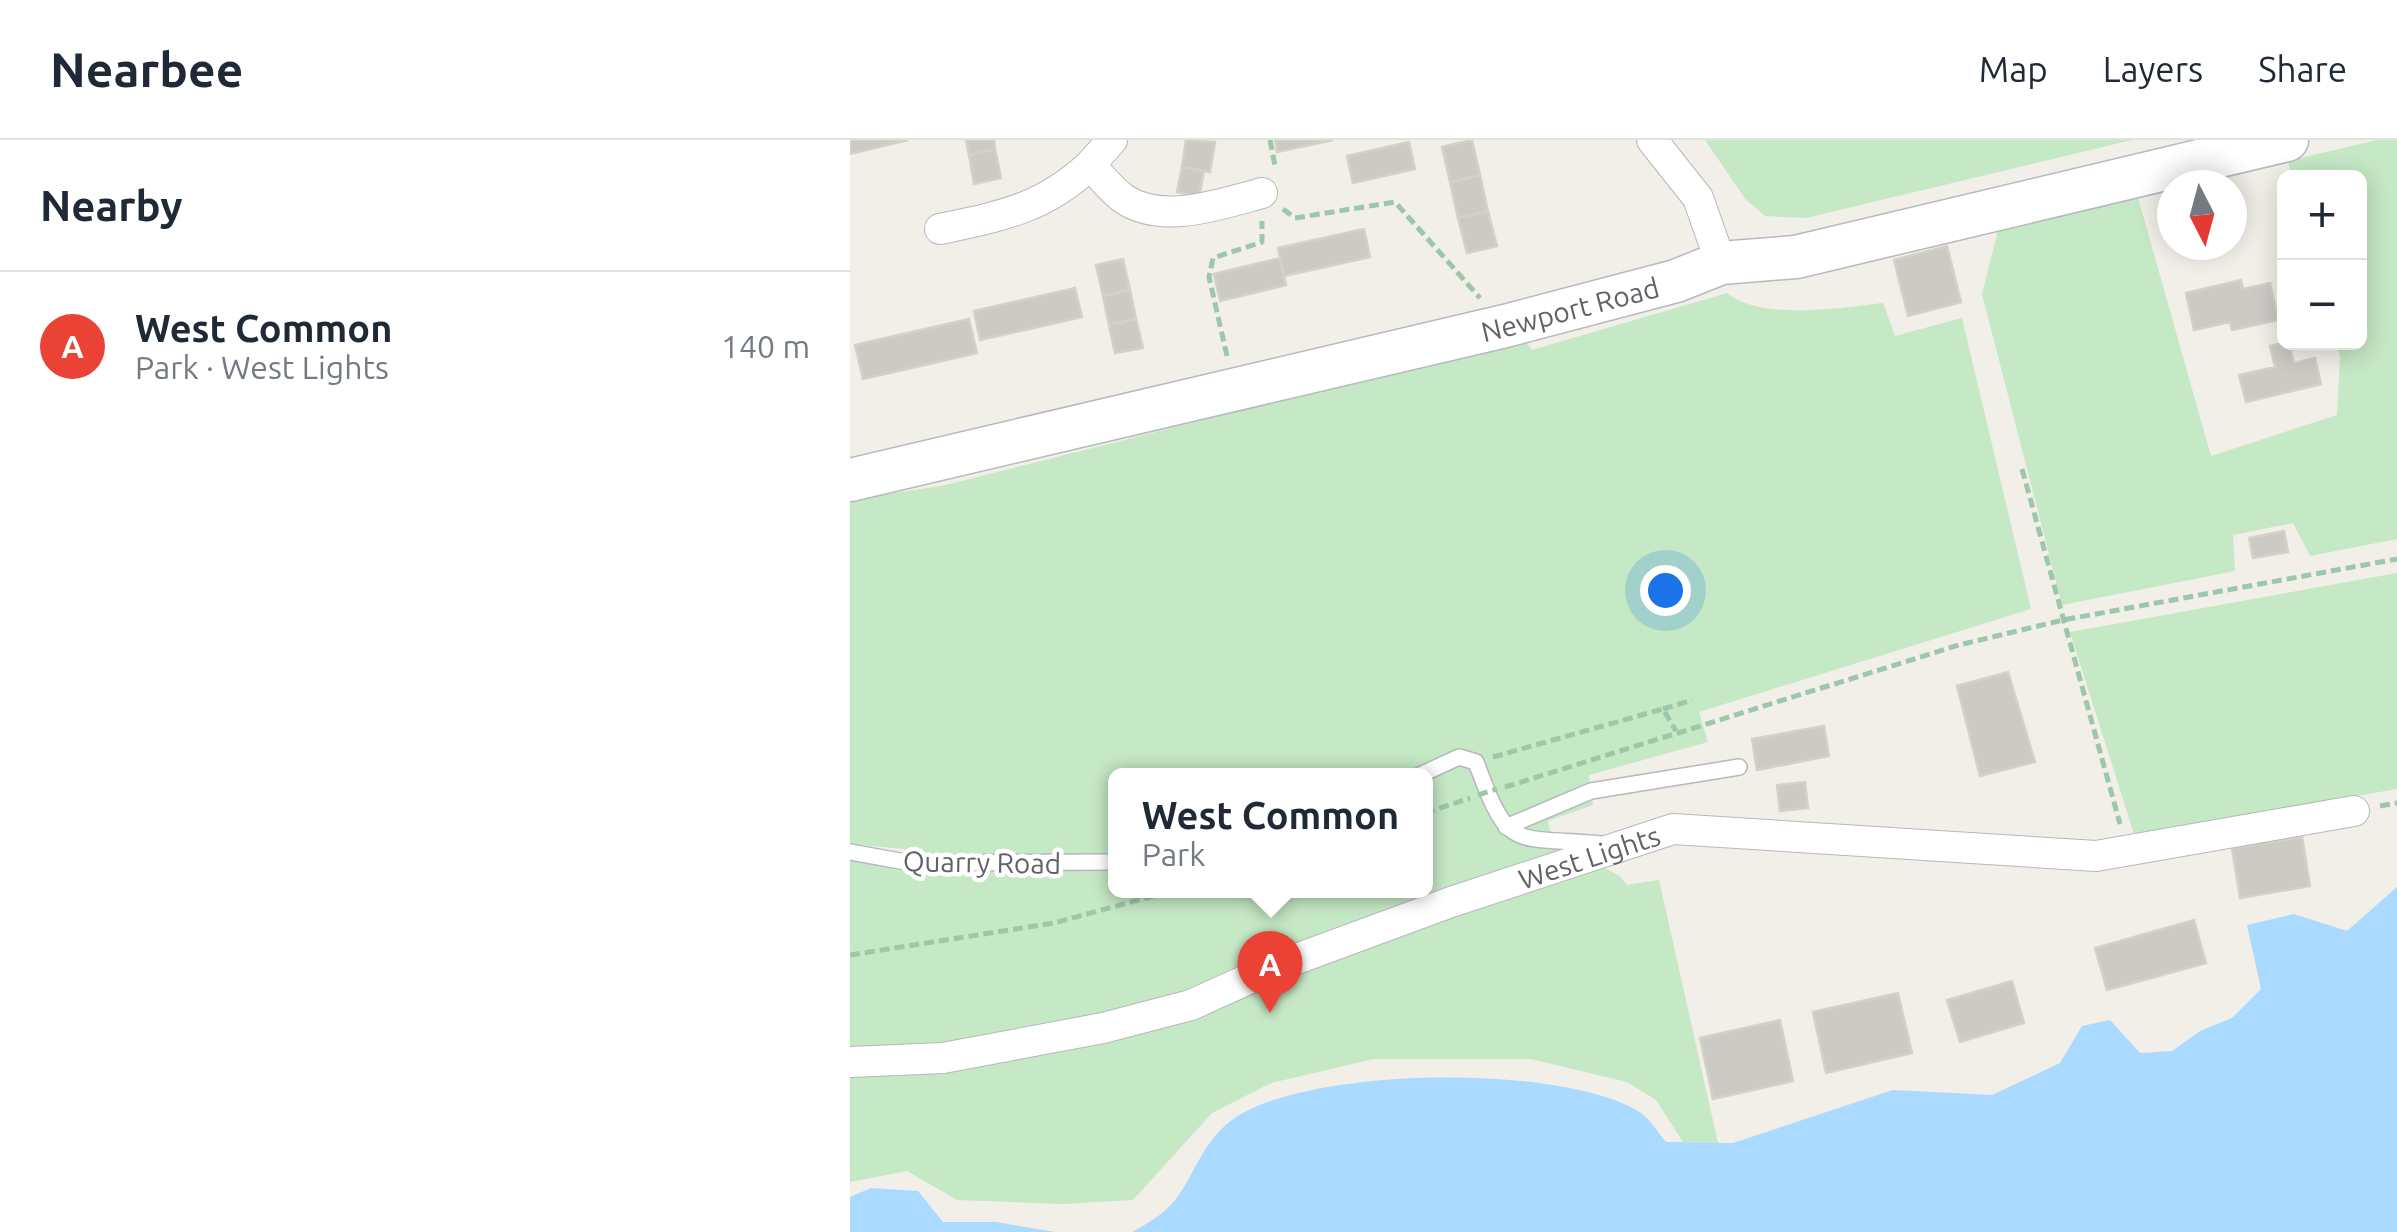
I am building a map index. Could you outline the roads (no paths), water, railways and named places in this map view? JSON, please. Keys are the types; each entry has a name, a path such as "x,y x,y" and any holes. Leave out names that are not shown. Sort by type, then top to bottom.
{"main road":[{"name":"Newport Road","path":"850,480 1505,326 1676,281 1721,264 1796,257 2287,140"}],"street":[{"path":"940,229 1013,214 1062,192 1112,140"},
{"path":"1652,140 1698,198 1721,264"},
{"path":"1090,165 1122,198 1146,210 1195,210 1262,193"},
{"name":"West Lights","path":"850,1062 943,1058 1104,1028 1190,1005 1274,967 1673,829 2096,856 2354,811"}],"lane":[{"path":"1433,769 1459,757 1476,762 1498,822 1516,836 1620,846"},
{"path":"1506,827 1591,790 1739,767"},
{"name":"Quarry Road","path":"850,852 911,863 1108,862"}],"water":[{"path":"2397,887 2397,1232 1132,1232 1171,1205 1213,1138 1232,1120 1267,1102 1316,1089 1435,1077 1555,1085 1605,1097 1641,1113 1666,1142 1733,1143 1893,1090 1992,1095 2060,1063 2082,1026 2110,1020 2140,1053 2172,1051 2200,1031 2232,1018 2261,989 2247,925 2294,914 2347,931"},
{"path":"871,1188 918,1191 943,1222 996,1222 1055,1232 850,1232 850,1197"}],"place":[{"name":"West Common","path":"1270,1013"}]}
